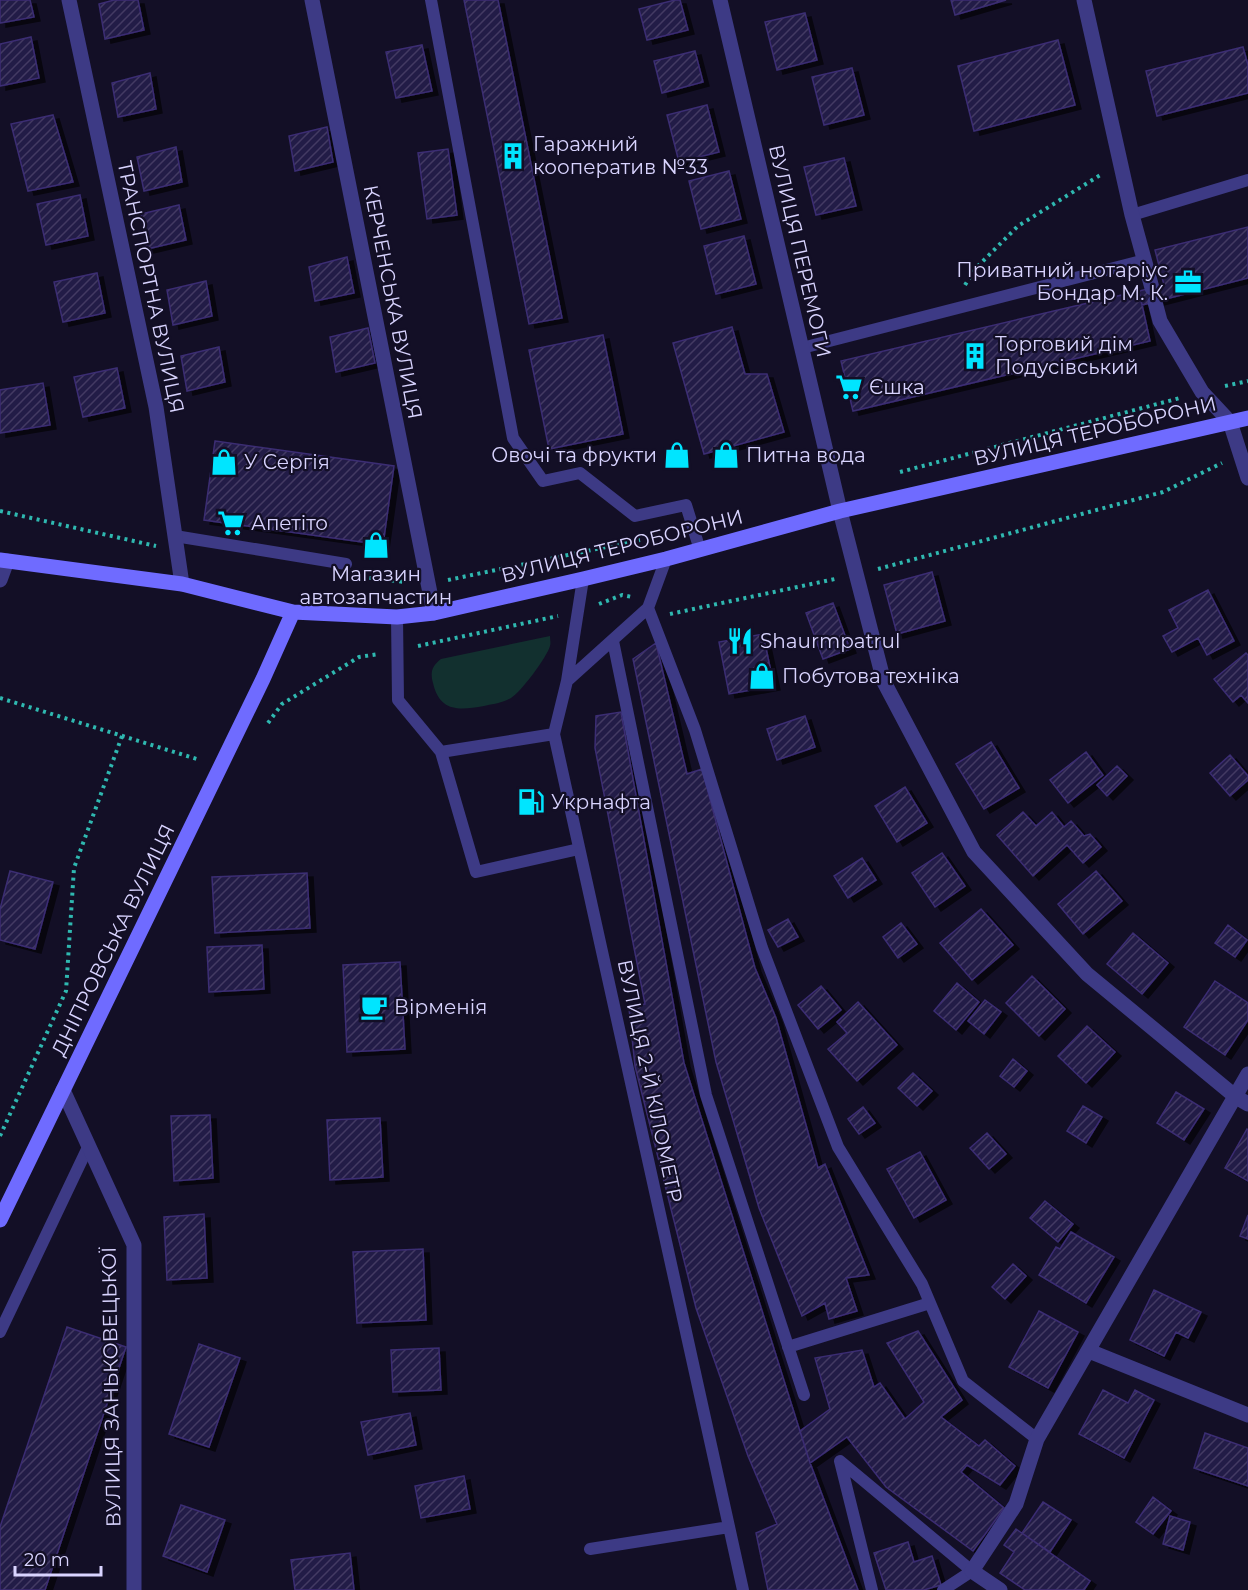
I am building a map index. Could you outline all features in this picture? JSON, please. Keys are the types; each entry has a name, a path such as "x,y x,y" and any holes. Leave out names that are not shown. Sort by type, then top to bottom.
{"main road":[{"name":"ВУЛИЦЯ ТЕРОБОРОНИ","path":"3,561 182,584 293,612 397,617 434,613 666,559 840,511 1248,418"},
{"name":"ДНІПРОВСЬКА ВУЛИЦЯ","path":"0,1220 221,767 293,612"}],"street":[{"name":"ТРАНСПОРТНА ВУЛИЦЯ","path":"69,0 156,407 182,584"},
{"name":"КЕРЧЕНСЬКА ВУЛИЦЯ","path":"312,0 434,613"},
{"name":"ВУЛИЦЯ ПЕРЕМОГИ","path":"720,0 840,511 884,682 974,852 1087,974 1242,1101"},
{"path":"1084,0 1132,215 1160,321 1202,392 1230,422 1248,478"},
{"path":"0,580 3,561"},
{"path":"1000,1590 972,1571 1016,1504 1038,1439 1089,1351 1242,1101 1248,1074"},
{"name":"ВУЛИЦЯ ЗАНЬКОВЕЦЬКОЇ","path":"63,1090 134,1245 134,1590"},
{"path":"1089,1351 1248,1415"}],"lane":[{"path":"431,0 513,438 543,481 580,473 635,516 686,505 700,550"},
{"path":"1132,215 1248,180"},
{"path":"801,348 1145,260"},
{"path":"175,536 346,564"},
{"path":"567,681 648,608 666,559"},
{"name":"ВУЛИЦЯ 2-Й КІЛОМЕТР","path":"583,579 567,681 554,734 743,1590"},
{"path":"648,608 695,730 762,948 838,1147 922,1284 963,1381 1038,1439"},
{"path":"397,617 398,700 441,752 476,872 579,849"},
{"path":"613,641 706,1095 804,1395"},
{"path":"441,752 554,734"},
{"path":"0,1332 88,1145"},
{"path":"788,1347 930,1303"},
{"path":"872,1590 840,1461 972,1571 943,1590"},
{"path":"590,1549 729,1527"}],"path":[{"path":"950,309 976,268 1018,226 1121,162"},
{"path":"0,511 177,551"},
{"path":"0,698 221,767"},
{"path":"0,1136 66,991 74,867 122,736"}],"green space":[{"path":"550,636 550,646 539,666 521,689 508,700 484,706 459,708 446,705 436,693 432,672 441,659"}],"building":[{"path":"0,0 30,0 34,17 0,23"},
{"path":"114,0 138,0 144,30 105,39 99,4"},
{"name":"Гаражний кооператив №33","path":"464,0 498,0 562,318 529,324"},
{"path":"680,0 688,30 647,40 639,9"},
{"path":"951,0 1006,0 955,15"},
{"path":"805,13 817,60 777,70 765,22"},
{"path":"31,37 39,78 0,86 0,44"},
{"path":"1058,40 1075,105 974,131 958,66"},
{"path":"422,45 432,91 396,98 386,52"},
{"path":"1243,47 1248,65 1248,93 1157,116 1146,71"},
{"path":"695,51 703,82 662,93 654,61"},
{"path":"852,68 864,115 824,125 812,77"},
{"path":"150,73 156,109 118,117 112,83"},
{"path":"707,105 719,152 679,162 667,115"},
{"path":"53,115 73,182 28,191 11,124"},
{"path":"327,127 333,162 295,171 289,136"},
{"path":"176,147 182,182 144,191 137,157"},
{"path":"448,149 457,215 427,219 418,153"},
{"path":"844,158 856,206 816,215 804,167"},
{"path":"729,171 741,219 701,229 689,181"},
{"path":"80,195 88,236 46,245 37,204"},
{"path":"179,205 186,240 147,249 141,214"},
{"path":"1248,227 1248,278 1142,305 1139,291 1164,285 1155,250"},
{"path":"744,236 756,284 716,294 704,246"},
{"path":"347,257 354,293 315,301 309,267"},
{"path":"97,273 105,313 63,322 54,282"},
{"path":"206,281 212,316 173,325 167,290"},
{"name":"Торговий дім Подусівський","path":"1139,291 1150,341 853,411 841,361"},
{"path":"732,327 745,374 767,374 784,432 704,454 673,343"},
{"path":"368,328 375,363 336,372 330,337"},
{"path":"603,335 623,434 549,449 529,350"},
{"path":"219,347 225,382 187,391 181,356"},
{"path":"117,368 125,408 83,417 74,377"},
{"path":"43,383 50,425 0,433 0,390"},
{"path":"215,441 394,466 383,545 204,520"},
{"path":"932,572 945,621 897,634 884,585"},
{"path":"1208,590 1234,641 1207,655 1198,638 1172,652 1163,636 1178,628 1169,610"},
{"path":"833,603 850,649 823,659 806,613"},
{"path":"763,634 774,686 729,694 719,642"},
{"path":"656,643 687,774 702,769 755,968 776,1018 818,1168 825,1164 869,1275 846,1278 857,1311 829,1319 825,1303 802,1316 759,1208 716,1062 633,659"},
{"path":"1246,653 1248,655 1248,703 1241,695 1233,702 1214,679"},
{"path":"621,712 684,1063 809,1460 858,1590 768,1590 756,1533 777,1524 748,1456 696,1308 635,1066 629,1008 645,1004 595,748 596,716"},
{"path":"805,716 815,747 777,760 767,729"},
{"path":"991,742 1019,788 984,809 956,764"},
{"path":"1086,752 1103,775 1068,803 1050,780"},
{"path":"1230,755 1248,776 1248,780 1230,796 1210,773"},
{"path":"1117,766 1127,776 1107,796 1097,785"},
{"path":"905,787 927,823 897,842 875,806"},
{"path":"1023,812 1036,826 1052,812 1064,827 1071,821 1084,836 1090,834 1101,847 1083,863 1067,845 1033,876 997,835"},
{"path":"942,853 965,886 935,907 912,873"},
{"path":"862,858 876,880 848,898 834,876"},
{"path":"10,871 53,882 35,949 0,940 0,909"},
{"path":"1096,871 1122,901 1083,934 1058,904"},
{"path":"307,873 310,928 215,933 212,877"},
{"path":"981,909 1013,945 972,980 940,943"},
{"path":"788,919 798,937 778,947 768,930"},
{"path":"901,923 917,944 898,958 883,937"},
{"path":"1228,925 1247,940 1235,957 1215,943"},
{"path":"1133,933 1168,963 1142,994 1107,964"},
{"path":"262,945 264,989 209,992 207,947"},
{"name":"Вірменія","path":"400,962 405,1049 347,1052 343,965"},
{"path":"1032,976 1065,1009 1039,1036 1006,1003"},
{"path":"1215,981 1248,1003 1248,1020 1225,1055 1184,1027"},
{"path":"957,983 979,1002 956,1030 934,1011"},
{"path":"821,986 841,1010 818,1029 798,1005"},
{"path":"985,1000 1001,1012 984,1034 968,1021"},
{"path":"858,1002 897,1045 857,1081 828,1049 847,1033 837,1022"},
{"path":"1087,1026 1115,1052 1086,1083 1058,1056"},
{"path":"1013,1059 1027,1071 1014,1087 1000,1076"},
{"path":"913,1073 932,1091 917,1106 898,1088"},
{"path":"1176,1092 1204,1109 1184,1140 1157,1123"},
{"path":"1083,1106 1102,1117 1086,1143 1067,1131"},
{"path":"863,1107 875,1123 859,1134 848,1119"},
{"path":"210,1115 213,1178 174,1181 171,1116"},
{"path":"380,1118 383,1177 330,1180 327,1120"},
{"path":"1248,1130 1248,1181 1225,1168"},
{"path":"987,1133 1006,1154 989,1169 970,1148"},
{"path":"920,1152 946,1200 914,1218 887,1169"},
{"path":"1045,1201 1073,1224 1058,1242 1030,1218"},
{"path":"204,1214 207,1278 167,1280 164,1217"},
{"path":"1248,1215 1248,1239 1240,1236"},
{"path":"1071,1232 1114,1257 1086,1303 1039,1275 1056,1247 1060,1249"},
{"path":"423,1249 426,1320 357,1323 353,1252"},
{"path":"1013,1264 1026,1276 1005,1299 992,1287"},
{"path":"1154,1290 1201,1312 1188,1338 1176,1332 1164,1356 1130,1340"},
{"path":"1039,1311 1078,1332 1048,1388 1009,1367"},
{"path":"67,1327 126,1347 45,1590 0,1590 0,1527"},
{"path":"918,1331 962,1400 941,1417 979,1446 985,1440 1015,1466 1000,1485 967,1465 961,1472 1004,1508 973,1551 886,1487 847,1437 810,1463 800,1431 830,1409 815,1358 862,1350 874,1387 880,1383 905,1419 924,1402 887,1343"},
{"path":"199,1344 240,1358 209,1447 169,1434"},
{"path":"439,1348 441,1390 393,1392 391,1350"},
{"path":"1103,1390 1128,1403 1135,1390 1154,1400 1124,1458 1079,1434"},
{"path":"410,1413 416,1445 368,1455 361,1422"},
{"path":"1205,1433 1248,1448 1248,1486 1194,1468"},
{"path":"464,1476 470,1509 421,1518 415,1486"},
{"path":"1153,1497 1171,1511 1153,1534 1136,1522"},
{"path":"1043,1502 1071,1520 1050,1552 1022,1533"},
{"path":"181,1505 225,1520 207,1572 163,1556"},
{"path":"1170,1516 1190,1522 1183,1550 1163,1544"},
{"path":"1016,1529 1090,1581 1084,1590 1025,1590 1000,1573 1014,1552 1004,1545"},
{"path":"908,1542 914,1562 932,1556 941,1585 924,1590 886,1590 874,1553"},
{"path":"350,1553 354,1590 295,1590 291,1560"}],"place":[{"name":"Гаражний кооператив №33","path":"513,156"},
{"name":"Приватний нотаріус Бондар М. К.","path":"1188,282"},
{"name":"Торговий дім Подусівський","path":"975,356"},
{"name":"Єшка","path":"849,387"},
{"name":"Овочі та фрукти","path":"677,455"},
{"name":"Питна вода","path":"726,455"},
{"name":"У Сергія","path":"224,462"},
{"name":"Апетіто","path":"231,523"},
{"name":"Магазин автозапчастин","path":"376,545"},
{"name":"Shaurmpatrul","path":"740,641"},
{"name":"Побутова техніка","path":"762,676"},
{"name":"Укрнафта","path":"531,802"},
{"name":"Вірменія","path":"374,1007"}]}
